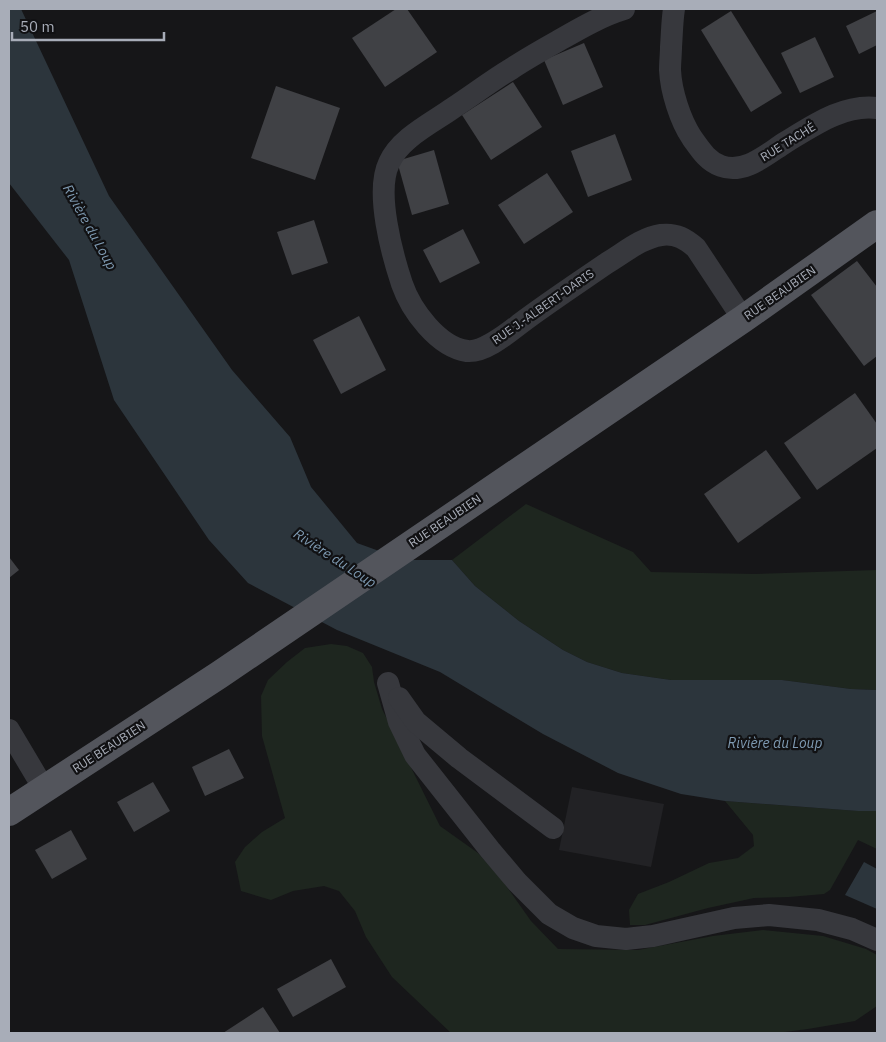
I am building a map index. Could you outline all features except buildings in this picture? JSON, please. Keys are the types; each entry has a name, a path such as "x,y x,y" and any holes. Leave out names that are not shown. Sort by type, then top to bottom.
{"main road":[{"name":"RUE BEAUBIEN","path":"9,812 220,675 743,319 877,224"}],"street":[{"name":"RUE J.-ALBERT-DARIS","path":"624,9 573,33 511,69 418,131 399,148 389,162 384,177 384,193 386,220 394,260 404,292 420,318 435,334 451,346 468,351 483,348 634,246 650,237 664,234 686,239 696,248 743,319"},
{"name":"RUE TACHÉ","path":"674,9 670,70 675,102 689,133 705,157 722,166 738,168 759,161 785,142 841,112 866,106 877,108"},
{"path":"553,828 459,758 416,722 388,683 399,722 415,755 517,882 549,914 573,928 596,936 626,939 653,936 734,918 769,915 818,920 852,929 877,940"},
{"path":"9,730 44,789"}],"shaded area":[{"path":"526,504 633,552 651,572 754,574 877,570 877,690 851,689 782,680 671,680 622,673 587,662 563,650 519,621 475,586 452,560"},
{"path":"331,644 347,646 363,653 372,667 374,682 382,709 440,826 478,853 502,880 531,921 558,949 638,950 713,936 763,930 823,936 866,949 877,955 877,1006 855,1021 777,1033 451,1033 392,977 366,937 355,911 339,891 324,886 293,891 271,900 241,891 235,862 245,847 262,832 285,818 262,736 261,696 268,680 305,648"},
{"path":"572,787 664,804 651,867 559,850"},
{"path":"725,801 877,811 877,849 858,840 830,890 824,894 754,898 645,925 630,925 629,910 638,894 709,863 738,858 754,846 753,835"}],"water":[{"name":"Rivière du Loup","path":"9,9 21,9 109,196 232,370 290,437 311,487 357,543 404,560 452,560 475,586 519,621 563,650 587,662 622,673 671,680 782,680 851,689 877,690 877,811 725,801 681,794 618,773 543,734 440,672 337,630 248,583 209,540 114,400 69,260 9,183"},
{"path":"864,862 877,869 877,909 845,895"}]}
